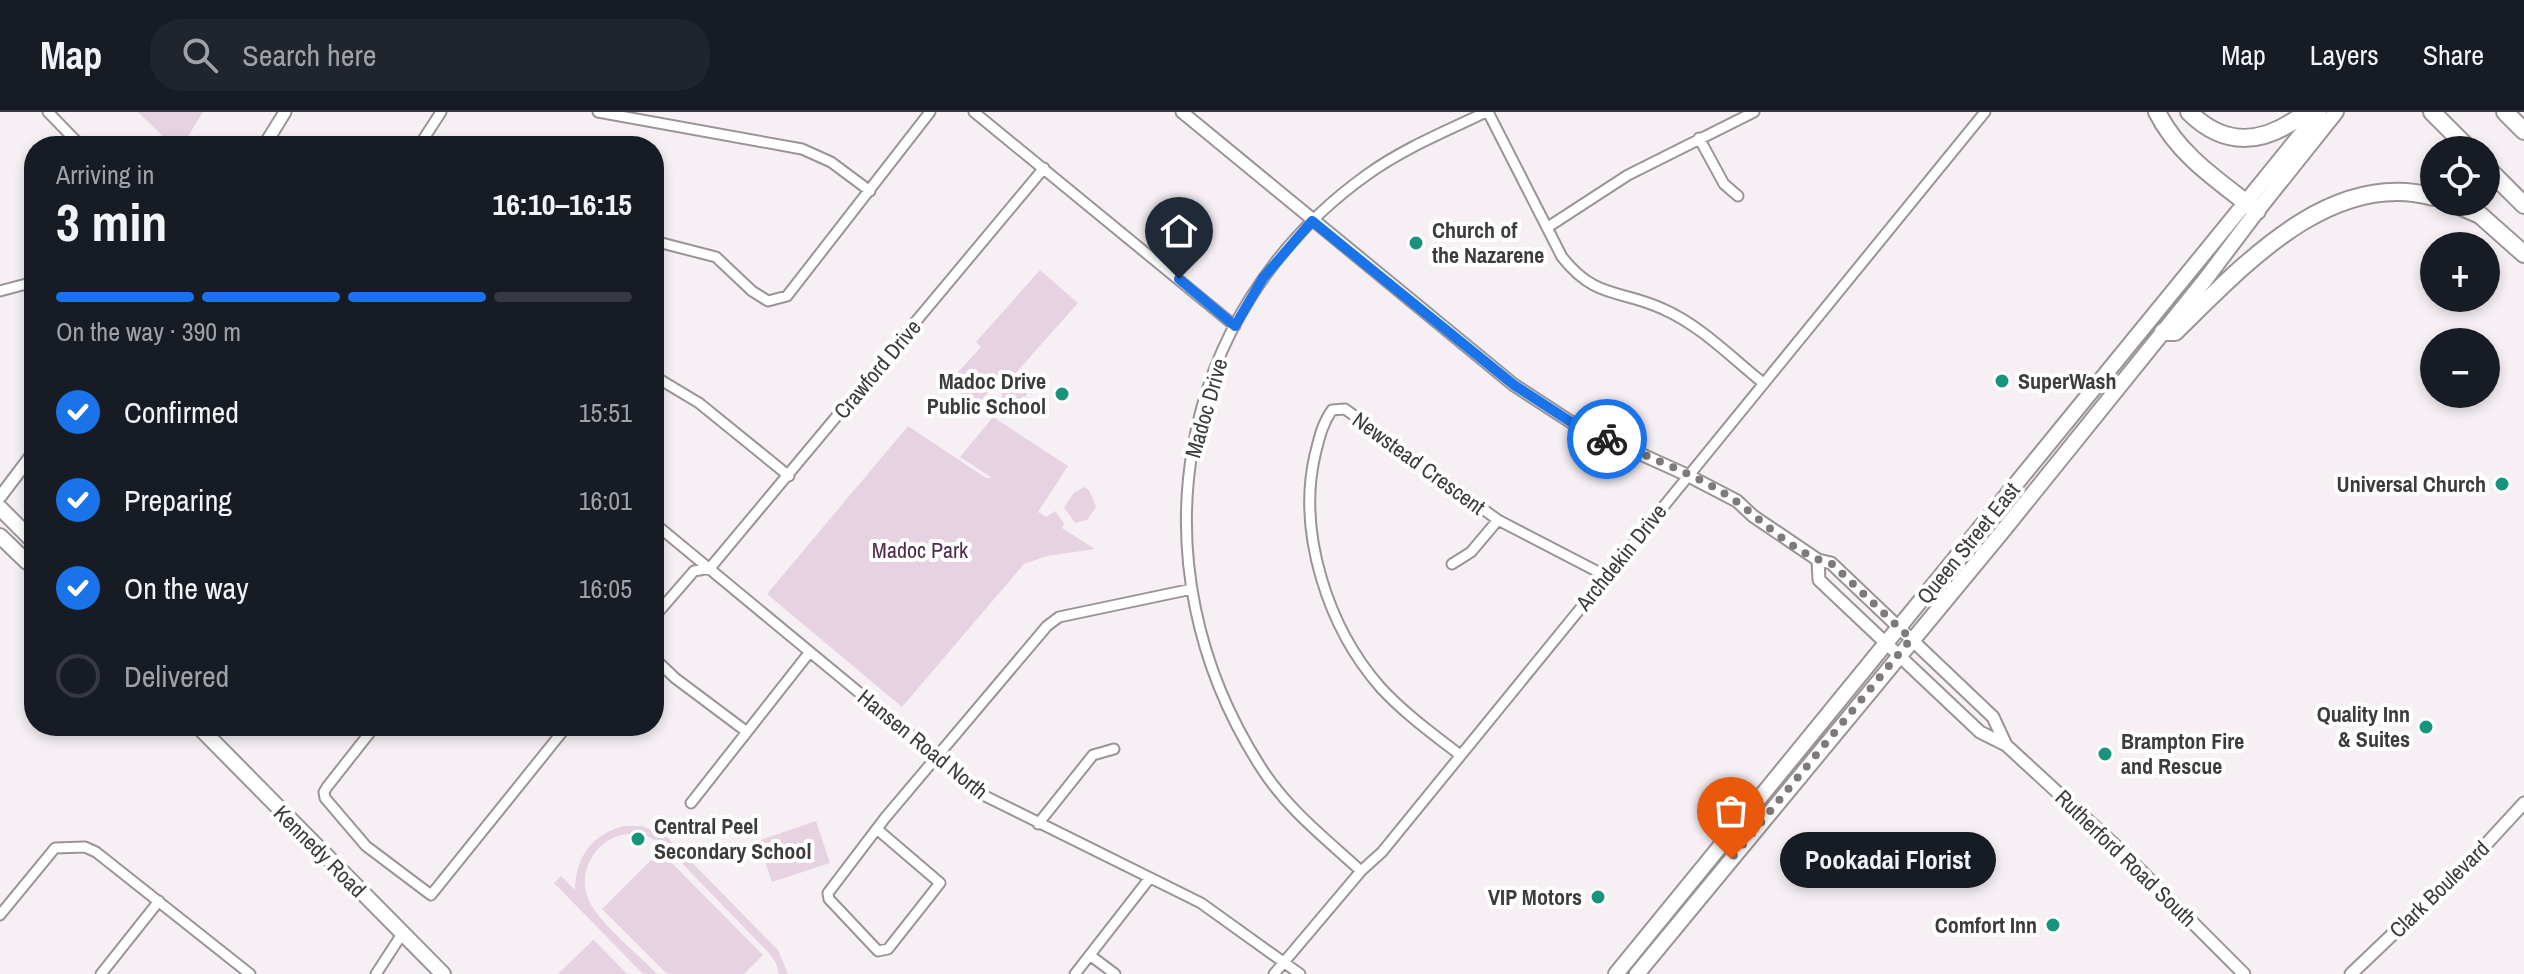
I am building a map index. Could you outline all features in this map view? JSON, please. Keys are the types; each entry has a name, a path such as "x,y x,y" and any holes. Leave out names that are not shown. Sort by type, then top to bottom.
{"highway":[{"path":"2157,112 2172,138 2189,157 2252,206"},
{"path":"2189,112 2217,133 2249,138 2278,130 2306,112"},
{"path":"2432,112 2456,136"},
{"path":"2505,112 2524,131"},
{"path":"2500,181 2524,205"},
{"path":"2163,332 2175,332 2264,250 2330,207 2373,193 2398,191 2420,195"},
{"path":"2481,216 2524,254"}],"main road":[{"name":"Queen Street East","path":"1637,974 2163,332 2319,112"},
{"name":"Queen Street East","path":"1616,974 1885,643 2252,206 2336,112"},
{"path":"0,508 24,532"},
{"path":"0,536 24,559"},
{"name":"Kennedy Road","path":"208,736 443,974"}],"street":[{"path":"48,112 71,136"},
{"path":"270,136 285,112"},
{"path":"425,136 441,112"},
{"path":"598,112 802,149 831,162 870,191"},
{"path":"664,244 716,257 759,297 768,301 787,296 930,112"},
{"path":"974,112 1235,326"},
{"name":"Rutherford Road South","path":"1182,112 1514,385 1574,424 1737,501 1753,516 1818,560 1831,563 1993,717 2006,745"},
{"path":"1487,112 1562,257 1575,274 1590,285 1664,309 1699,332 1762,382"},
{"name":"Madoc Drive","path":"1361,871 1292,809 1260,767 1239,729 1208,657 1192,589 1185,533 1191,447 1214,370 1235,326 1263,278 1312,221 1369,173 1487,112"},
{"path":"1548,227 1628,175 1754,112"},
{"name":"Archdekin Drive","path":"1274,974 1361,871 1382,852 1985,112"},
{"path":"1699,138 1724,184 1738,196"},
{"name":"Crawford Drive","path":"664,606 694,571 710,568 1044,168"},
{"path":"0,291 24,285"},
{"path":"664,382 699,403 789,476"},
{"name":"Newstead Crescent","path":"1460,755 1381,687 1353,648 1320,576 1309,533 1309,482 1324,422 1332,410 1345,409 1498,520 1606,576"},
{"path":"0,497 24,465"},
{"path":"1452,564 1471,552 1498,520"},
{"name":"Hansen Road North","path":"664,531 983,795 1201,903 1300,974"},
{"name":"Rutherford Road South","path":"1818,560 1819,580 1980,732 2006,745 2121,850 2244,974"},
{"path":"878,830 940,883 888,949 883,951 878,951 829,899 828,893 878,830 937,758 1047,626 1059,617 1192,589"},
{"path":"691,803 809,653"},
{"path":"664,668 747,732"},
{"path":"367,736 327,787 325,798 366,846 431,895 559,736"},
{"path":"1038,824 1093,755 1114,749"},
{"name":"Clark Boulevard","path":"2351,974 2479,852 2524,803"},
{"path":"0,915 55,848 85,847 96,852 250,974"},
{"path":"1075,974 1149,879"},
{"path":"101,974 159,901"},
{"path":"376,974 402,934"},
{"path":"1091,956 1115,974"}],"green space":[{"path":"138,112 203,112 188,136 163,136"},
{"path":"1040,270 1078,303 1014,375 1008,371 976,406 949,382 981,347 976,342"},
{"path":"1013,380 1028,391 1026,396 1009,403 1002,397 1001,390"},
{"name":"Madoc Park","path":"993,417 1068,466 1038,512 1046,517 1055,511 1064,523 1062,528 1095,549 1047,556 1024,564 902,707 767,594 908,426 986,478 992,478 960,457"},
{"path":"1084,487 1089,490 1096,507 1087,520 1075,523 1064,507 1074,493"},
{"path":"816,821 830,863 772,882 758,841"},
{"path":"624,826 642,826 667,837 778,950 788,974 779,974 768,952 665,846 652,838 624,834 602,845 594,854 588,864 585,888 589,901 602,920 657,974 643,974 554,883 561,876 575,890 578,868 587,849 602,835"},
{"path":"660,851 763,955 744,974 667,974 602,909"},
{"path":"593,940 627,974 558,974"}],"way so far":[{"path":"1607,439 1737,501 1753,516 1818,560 1831,563 1911,639 1731,859"}],"place":[{"name":"Church of the Nazarene","path":"1416,243"},
{"name":"SuperWash","path":"2002,381"},
{"name":"Madoc Drive Public School","path":"1062,394"},
{"name":"Universal Church","path":"2502,484"},
{"name":"Quality Inn & Suites","path":"2426,727"},
{"name":"Brampton Fire and Rescue","path":"2105,754"},
{"name":"Central Peel Secondary School","path":"638,839"},
{"name":"Pookadai Florist","path":"1731,859"},
{"name":"VIP Motors","path":"1598,897"},
{"name":"Comfort Inn","path":"2053,925"}],"route":[{"path":"1179,279 1235,326 1263,278 1312,221 1514,385 1574,424 1607,439"}]}
